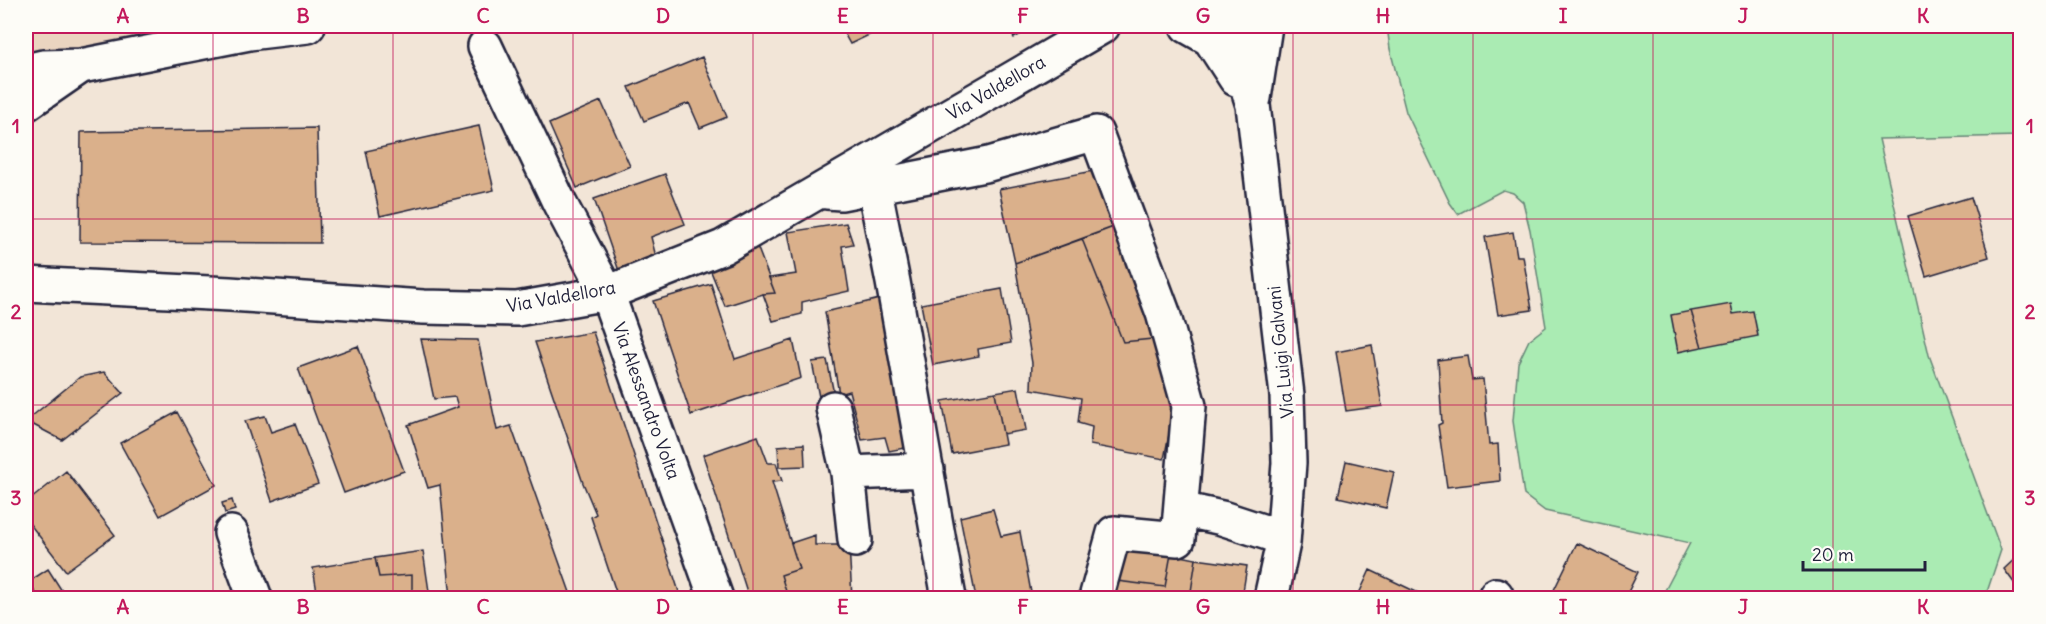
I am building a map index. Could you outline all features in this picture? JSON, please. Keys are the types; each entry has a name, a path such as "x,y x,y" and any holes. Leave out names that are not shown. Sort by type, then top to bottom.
{"street":[{"path":"26,71 43,67 81,66 249,33 308,26"},
{"name":"Via Valdellora","path":"26,284 493,309 517,309 607,293 723,247 1103,26"},
{"path":"1187,26 1210,39 1253,105"},
{"name":"Via Luigi Galvani","path":"1234,26 1236,51 1253,105 1287,395 1289,464 1283,538 1271,598"},
{"name":"Via Luigi Galvani","path":"1253,105 1265,26"},
{"name":"Via Alessandro Volta","path":"485,46 559,202 607,293 716,598"},
{"path":"26,104 81,66"},
{"path":"817,192 841,193 989,164 1096,133 1163,313 1189,406 1178,539 1114,533 1096,598"},
{"path":"874,186 949,598"},
{"path":"833,408 848,474 855,540"},
{"path":"848,474 927,470"},
{"path":"1180,509 1222,518 1283,538"},
{"path":"231,533 255,598"}],"shaded area":[{"path":"26,26 324,26 26,55"}],"green space":[{"path":"1387,26 2020,26 2020,136 1879,139 1929,355 2001,550 1985,598 1661,598 1690,543 1545,511 1524,495 1513,421 1518,363 1529,340 1546,327 1530,230 1523,202 1513,193 1503,190 1458,214 1450,203 1406,112 1390,49"}],"building":[{"path":"840,26 888,26 850,44"},
{"path":"1007,26 1033,26 1034,27 1014,38"},
{"path":"702,57 727,117 700,128 689,103 644,121 629,87"},
{"path":"601,101 630,166 577,188 549,124"},
{"path":"479,126 494,190 380,216 366,151"},
{"path":"317,128 320,243 80,242 81,132"},
{"path":"1093,171 1116,226 1015,263 999,189"},
{"path":"665,174 685,224 651,237 656,257 619,271 594,199"},
{"path":"1971,197 1989,257 1926,276 1908,216"},
{"path":"846,223 853,244 842,246 849,291 802,302 802,314 773,321 763,294 775,293 769,278 796,274 788,232"},
{"path":"1116,226 1162,338 1123,342 1082,239"},
{"path":"1513,232 1517,256 1523,256 1532,310 1498,315 1485,237"},
{"path":"1082,239 1123,342 1162,338 1177,395 1164,459 1090,445 1092,427 1078,423 1081,398 1031,389 1032,363 1015,263"},
{"path":"757,246 775,293 763,294 725,306 710,269"},
{"path":"711,284 735,359 793,340 801,378 691,415 653,301"},
{"path":"1002,289 1011,343 978,349 979,356 933,365 921,304"},
{"path":"888,297 915,446 889,451 885,437 862,440 849,391 839,394 825,312"},
{"path":"1731,304 1733,314 1753,311 1758,336 1702,347 1691,311"},
{"path":"1691,311 1702,347 1678,352 1671,315"},
{"path":"593,332 681,598 618,598 591,517 596,514 583,483 535,342"},
{"path":"421,339 478,340 497,430 511,426 572,598 451,598 440,485 428,488 408,425 458,407 455,397 434,399"},
{"path":"1372,345 1382,406 1346,411 1336,352"},
{"path":"358,346 404,471 344,493 298,368"},
{"path":"1468,356 1472,380 1483,379 1489,445 1498,444 1500,481 1447,487 1438,425 1442,423 1438,360"},
{"path":"827,360 834,394 819,397 812,362"},
{"path":"104,372 123,393 62,440 26,421 80,377"},
{"path":"1018,388 1026,430 1003,434 995,392"},
{"path":"995,392 1005,444 952,454 942,401"},
{"path":"177,412 216,485 160,516 120,443"},
{"path":"265,416 271,432 295,424 318,484 272,501 245,421"},
{"path":"758,436 768,463 776,463 782,481 772,482 799,569 781,575 788,598 749,598 703,455"},
{"path":"804,444 805,466 779,467 778,446"},
{"path":"1346,461 1394,472 1386,508 1338,497"},
{"path":"66,471 115,535 66,571 26,519 26,503"},
{"path":"232,500 235,510 225,513 222,503"},
{"path":"993,509 1001,536 1020,532 1032,598 976,598 960,517"},
{"path":"815,535 815,545 849,545 852,598 788,598 781,575 799,569 791,543"},
{"path":"1577,543 1638,572 1625,598 1550,598"},
{"path":"1122,547 1171,554 1165,587 1117,581"},
{"path":"423,551 430,598 412,598 412,575 379,577 375,558"},
{"path":"1171,554 1196,559 1190,598 1114,598 1117,581 1165,587"},
{"path":"2020,554 2020,591 2004,569"},
{"path":"375,558 379,577 412,575 412,598 318,598 313,568"},
{"path":"1196,559 1247,566 1242,598 1190,598"},
{"path":"48,569 62,591 50,598 39,598 28,582"},
{"path":"1370,570 1429,598 1357,598"}]}
